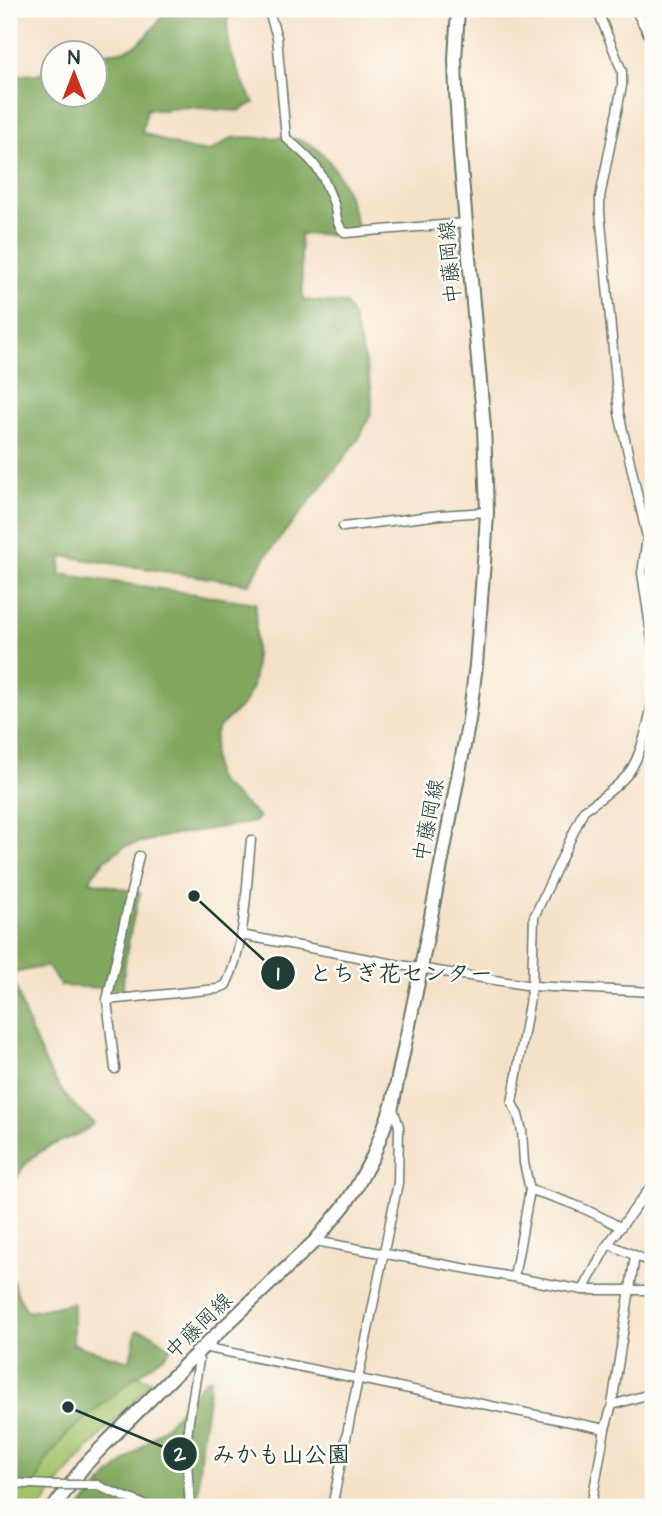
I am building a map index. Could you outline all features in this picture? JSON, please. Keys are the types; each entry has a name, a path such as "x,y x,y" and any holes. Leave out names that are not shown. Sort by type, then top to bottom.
{"main road":[{"name":"中藤岡線","path":"54,1507 84,1466 109,1440 315,1241 356,1188 373,1156 392,1105 473,694 487,512 482,395 456,92 458,9"}],"street":[{"path":"268,9 277,37 286,138 317,167 335,207 342,232 466,223"},
{"path":"597,9 622,71 622,86 600,197 600,212 619,412 650,537 642,573 653,647"},
{"path":"635,9 653,43"},
{"path":"343,527 440,514 487,512"},
{"path":"514,1277 530,1190 524,1163 522,1130 512,1103 533,986 534,917 584,810 600,800 629,773 645,738 653,691"},
{"path":"107,1000 217,989 226,985 233,971 241,935 251,840"},
{"path":"115,1069 107,1000 139,856"},
{"path":"241,935 533,986 653,992"},
{"path":"332,1507 399,1174 398,1126 392,1105"},
{"path":"583,1290 608,1244 653,1184"},
{"path":"530,1190 590,1210 620,1227"},
{"path":"315,1241 583,1290 653,1290"},
{"path":"608,1244 653,1263"},
{"path":"591,1507 604,1429 612,1405 635,1256"},
{"path":"190,1507 186,1447 199,1351 358,1378 604,1429"},
{"path":"612,1405 653,1394"},
{"path":"9,1483 97,1485 148,1507"}],"green space":[{"path":"168,9 229,9 228,33 233,57 254,103 238,111 186,107 147,109 142,132 180,146 204,151 212,150 236,137 291,138 308,143 319,151 336,171 348,196 359,235 300,234 303,300 346,304 352,315 366,365 371,387 371,413 360,437 268,553 249,584 62,556 60,574 256,603 255,669 252,687 244,704 216,732 213,753 215,775 220,783 259,817 254,822 172,835 125,846 104,861 92,876 90,881 140,893 128,941 123,989 61,986 47,966 13,975 27,1022 50,1071 69,1100 94,1123 33,1157 16,1179 9,1199 9,76 38,74 38,108 108,108 108,52 128,49 150,32"},
{"path":"9,1268 16,1291 29,1312 73,1303 73,1345 130,1361 136,1331 146,1331 171,1348 68,1433 46,1460 35,1488 9,1487"},
{"path":"9,1311 152,1382 80,1458 42,1507 9,1507"},
{"path":"210,1378 201,1442 197,1507 81,1507 109,1476 170,1422 204,1381"}],"place":[{"name":"とちぎ花センター","path":"194,896"},
{"name":"みかも山公園","path":"68,1407"}]}
